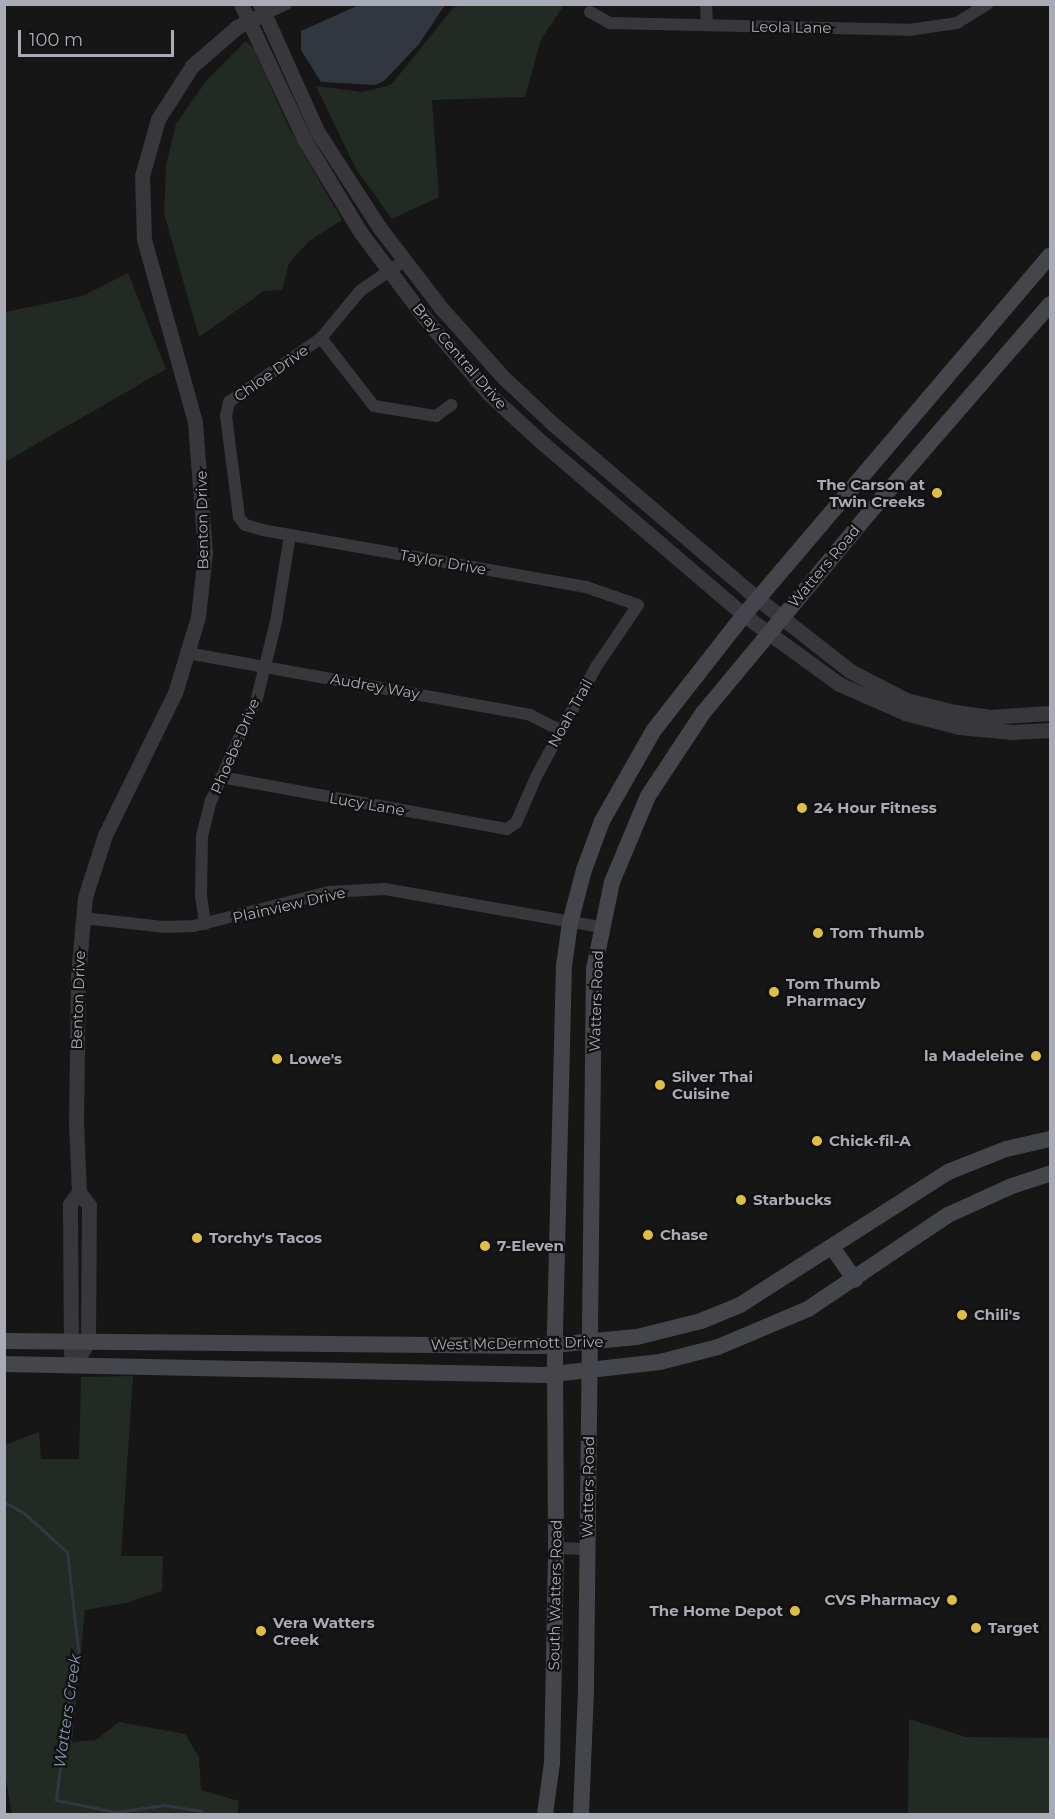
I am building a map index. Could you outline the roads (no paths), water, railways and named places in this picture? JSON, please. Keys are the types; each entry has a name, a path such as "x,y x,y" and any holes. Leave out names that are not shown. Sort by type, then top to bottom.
{"main road":[{"name":"Watters Road","path":"556,1374 564,966 570,923 584,870 620,784 654,730 744,615 1050,255"},
{"name":"Watters Road","path":"581,1815 590,1372 594,969 600,927 623,851 648,796 703,713 1050,304"},
{"name":"West McDermott Drive","path":"4,1341 555,1345 590,1343 663,1332 714,1316 774,1286 948,1172 1006,1149 1050,1139"},
{"name":"West McDermott Drive","path":"4,1364 262,1367 340,1373 556,1374 590,1372 660,1362 718,1347 808,1309 855,1280 948,1215 1012,1186 1050,1174"},
{"path":"832,1247 855,1280"},
{"path":"340,1373 341,1345"},
{"name":"South Watters Road","path":"546,1815 552,1763 556,1374"}],"street":[{"name":"Bray Central Drive","path":"241,4 247,22 322,170 388,270 488,393 744,615 818,671 877,703 959,728 1012,732 1050,730"},
{"name":"Benton Drive","path":"88,1342 88,1204 79,1192 78,977 89,876 105,836 175,693 198,616 205,553 200,454 188,395 144,240 142,177 148,145 176,90 192,66 219,39 247,22 262,9 286,4"},
{"path":"706,4 706,25"},
{"name":"Leola Lane","path":"590,12 610,23 936,29 957,23 988,4"},
{"name":"Bray Central Drive","path":"262,9 317,131 405,260 504,378 758,599 850,671 906,700 940,708"},
{"name":"Chloe Drive","path":"245,525 236,509 226,416 229,402 321,338 360,291 405,260"},
{"path":"321,338 374,406 436,416 451,405"},
{"name":"Taylor Drive","path":"245,525 586,587 638,605"},
{"name":"Phoebe Drive","path":"205,924 201,894 202,836 221,777 257,698 290,535"},
{"name":"Noah Trail","path":"513,826 560,730 596,667 638,605"},
{"name":"Audrey Way","path":"188,653 530,715 560,730"},
{"path":"877,703 893,699 920,708 940,708 989,717 1050,713"},
{"name":"Lucy Lane","path":"221,777 497,828 513,826"},
{"name":"Plainview Drive","path":"83,918 164,927 205,924 329,892 385,889 600,927"},
{"name":"Benton Drive","path":"74,1365 69,1342 70,1204 79,1192"},
{"path":"74,1365 88,1342"},
{"path":"556,1548 587,1549"}],"waterway":[{"name":"Watters Creek","path":"4,1502 24,1513 67,1552 79,1657 69,1695 56,1800 116,1812 164,1805 201,1811 202,1814"}],"place":[{"name":"The Carson at Twin Creeks","path":"937,493"},
{"name":"24 Hour Fitness","path":"802,808"},
{"name":"Tom Thumb","path":"818,933"},
{"name":"Tom Thumb Pharmacy","path":"774,992"},
{"name":"la Madeleine","path":"1036,1056"},
{"name":"Lowe's","path":"277,1059"},
{"name":"Silver Thai Cuisine","path":"660,1085"},
{"name":"Chick-fil-A","path":"817,1141"},
{"name":"Starbucks","path":"741,1200"},
{"name":"Chase","path":"648,1235"},
{"name":"Torchy's Tacos","path":"197,1238"},
{"name":"7-Eleven","path":"485,1246"},
{"name":"Chili's","path":"962,1315"},
{"name":"CVS Pharmacy","path":"952,1600"},
{"name":"The Home Depot","path":"795,1611"},
{"name":"Target","path":"976,1628"},
{"name":"Vera Watters Creek","path":"261,1631"}]}
